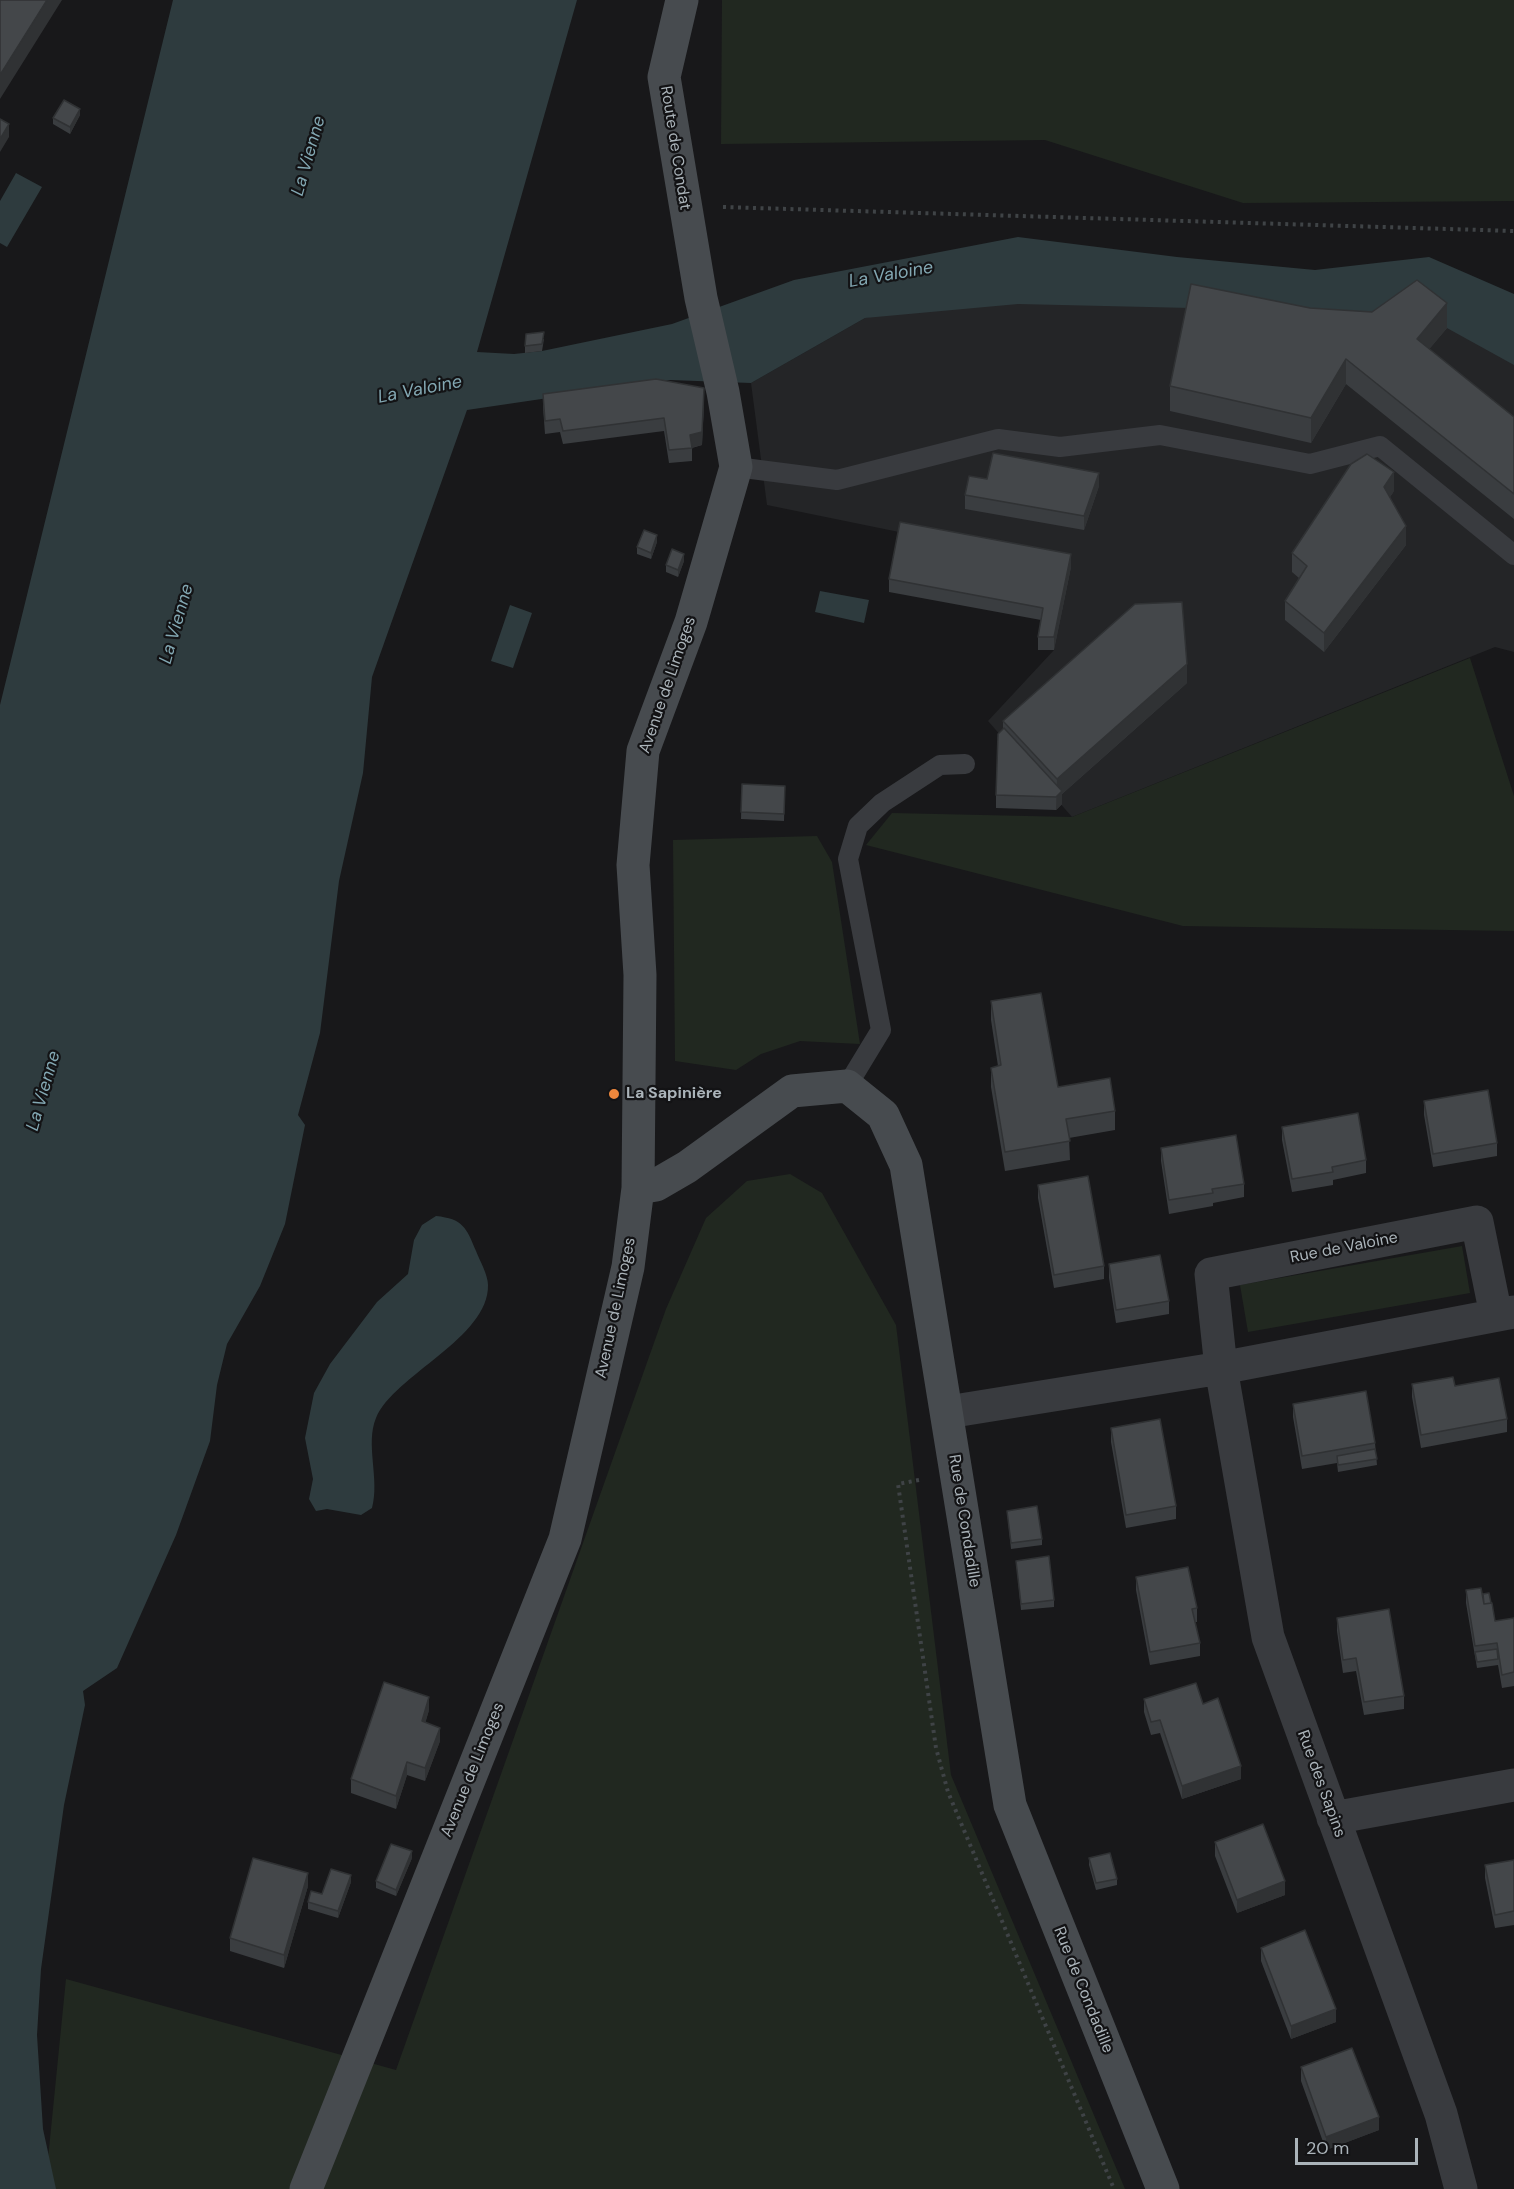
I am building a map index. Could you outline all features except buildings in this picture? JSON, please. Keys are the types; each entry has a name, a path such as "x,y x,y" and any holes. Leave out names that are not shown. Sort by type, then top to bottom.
{"main road":[{"name":"Route de Condat","path":"682,0 664,77 684,206 704,309"},
{"name":"Avenue de Limoges","path":"306,2189 565,1539 628,1267 638,1188 640,975 633,865 643,751 691,622 736,467 723,392 704,309"},
{"path":"638,1188 656,1185 687,1167 792,1091 847,1086"},
{"name":"Rue de Condadille","path":"847,1086 883,1115 906,1165 948,1412 1010,1805 1162,2189"}],"street":[{"name":"Rue de Valoine","path":"948,1412 1221,1368 1505,1313 1478,1222 1211,1274 1221,1368"},
{"name":"Rue des Sapins","path":"1221,1368 1268,1637 1441,2114 1461,2189"},
{"path":"1334,1818 1514,1785"}],"lane":[{"path":"736,467 837,480 998,439 1060,447 1160,435 1310,464 1380,446 1514,555"},
{"path":"847,1086 881,1030 848,859 858,826 882,803 940,765 965,764"}],"path":[{"path":"684,206 1514,231"}],"shaded area":[{"path":"722,0 1514,0 1514,201 1243,203 1045,140 721,144"},
{"path":"1042,278 1426,293 1514,346 1514,652 1495,647 1072,817 988,721 1054,650 1070,567 767,505 751,383 865,318"},
{"path":"1470,658 1514,796 1514,931 1183,926 866,845 892,813 1072,817"},
{"path":"817,836 832,862 860,1044 800,1041 761,1054 736,1070 675,1061 673,840"},
{"path":"790,1174 822,1193 896,1325 951,1775 1125,2189 45,2189 66,1979 396,2070 666,1309 706,1218 747,1181"},
{"path":"1462,1246 1470,1293 1248,1332 1240,1285"}],"water":[{"path":"173,0 577,0 477,352 514,354 542,351 672,324 794,280 1018,237 1177,257 1315,270 1429,257 1514,294 1514,365 1447,328 1417,305 1372,337 1191,308 1018,304 865,318 751,383 670,380 467,410 372,677 363,773 339,881 320,1033 298,1115 305,1125 285,1224 260,1286 227,1344 217,1385 210,1441 176,1535 117,1668 83,1691 85,1705 64,1805 41,1969 37,2035 43,2129 56,2189 0,2189 0,705"},
{"path":"16,173 42,187 7,247 0,243 0,201"},
{"path":"820,591 869,600 864,623 815,612"},
{"path":"510,605 532,613 513,668 491,661"},
{"path":"436,1216 452,1219 466,1230 488,1281 484,1304 473,1322 458,1339 401,1387 386,1402 376,1418 372,1439 374,1497 372,1508 361,1515 327,1509 316,1511 309,1499 313,1479 305,1438 314,1393 330,1364 377,1302 408,1274 414,1240 422,1225"}],"place":[{"name":"La Sapinière","path":"614,1094"}],"water label":[{"name":"La Vienne","path":"309,156"},
{"name":"La Valoine","path":"891,275"},
{"name":"La Valoine","path":"420,390"},
{"name":"La Vienne","path":"177,624"},
{"name":"La Vienne","path":"44,1091"}]}
